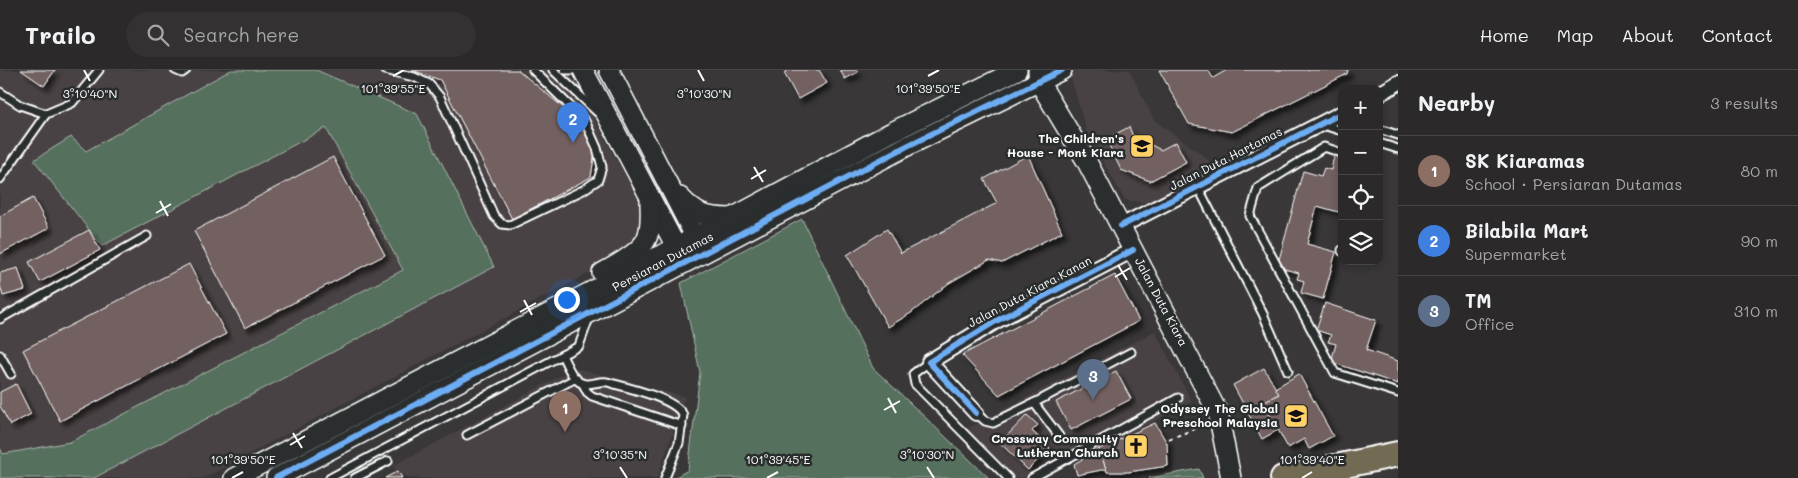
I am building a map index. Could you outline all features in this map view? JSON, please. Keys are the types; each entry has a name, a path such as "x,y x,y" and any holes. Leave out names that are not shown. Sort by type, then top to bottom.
{"highway":[{"path":"1283,478 1398,454"}],"street":[{"path":"583,70 680,255"},
{"path":"609,70 700,245"},
{"name":"Persiaran Dutamas","path":"234,478 528,325 680,255 907,146 1039,76 1062,70"},
{"path":"1014,72 1039,76"},
{"name":"Persiaran Dutamas","path":"700,245 732,218 892,132 1014,72"},
{"name":"Jalan Duta Kiara","path":"1039,76 1121,226 1130,252 1218,413 1231,478"},
{"path":"1383,92 1398,83"},
{"name":"Jalan Duta Hartamas","path":"1121,226 1338,115"},
{"path":"670,188 692,210 709,218 732,218"},
{"path":"528,325 570,290 619,263 646,240 650,224 650,198"},
{"name":"Jalan Duta Kiara Kanan","path":"929,362 996,321 1130,252"},
{"name":"Persiaran Dutamas","path":"276,478 591,313 680,255"},
{"path":"929,362 976,413"}],"lane":[{"path":"0,179 46,114 72,104 99,70"},
{"path":"175,70 182,73 186,70"},
{"path":"385,70 414,78 429,84 435,90 440,97 494,216 502,224 510,225 583,190 598,180 602,167 597,148 585,121 536,71"},
{"path":"553,70 614,128"},
{"path":"565,70 573,70"},
{"path":"554,89 563,79"},
{"path":"0,92 20,105 46,114"},
{"path":"1320,124 1339,130"},
{"path":"1382,130 1398,135"},
{"path":"1383,144 1398,149"},
{"path":"1338,152 1324,147 1258,188 1250,216 1335,373 1398,393"},
{"path":"1198,187 1263,314 1288,371"},
{"path":"0,319 147,236"},
{"path":"332,478 579,346 591,313"},
{"path":"976,413 985,422 993,423 1034,404 1131,352"},
{"path":"0,355 11,374"},
{"path":"562,355 576,378 592,396 682,426"},
{"path":"929,362 913,374 915,384 1008,478"},
{"path":"467,435 576,378"},
{"path":"583,384 600,381 607,382 663,400 681,411 683,415 679,443 665,478"},
{"path":"1032,478 1178,398"},
{"path":"1034,404 1059,436"},
{"path":"355,478 388,461"}],"path":[{"path":"1169,439 1205,425"}],"shaded area":[{"path":"0,70 568,70 642,207 639,235 621,256 204,478 0,478"},
{"name":"The Children's House - Mont Kiara","path":"1077,70 1129,70 1154,120 1208,159 1212,168 1149,203 1125,200 1087,133 1070,74"},
{"path":"1155,331 1192,402 1041,478 1002,478 963,431"},
{"path":"575,368 685,397 657,478 400,478 393,466"}],"green space":[{"path":"231,70 316,70 417,114 494,267 94,478 0,478 0,448 3,454 70,442 403,270 326,128 102,246 34,160 71,137 86,151"},
{"path":"802,219 873,368 989,478 674,478 688,470 700,372 681,283"},
{"path":"1199,469 1203,478 1149,478"}],"building":[{"path":"21,70 55,70 44,86"},
{"path":"412,70 518,70 576,118 595,151 591,177 512,219 440,80"},
{"path":"789,70 819,70 827,83 798,99 784,73"},
{"path":"840,70 857,70 858,72 845,79"},
{"path":"1159,70 1208,70 1213,78 1227,70 1348,70 1347,74 1232,132 1189,124"},
{"path":"1129,127 1133,136 1161,150 1176,142 1186,162 1150,181 1121,170 1106,139"},
{"path":"1028,155 1062,232 1002,263 989,260 949,283 911,313 888,327 847,255 887,229 901,253 997,203 984,179"},
{"path":"1334,156 1338,157 1338,212 1317,206 1307,244 1336,252 1323,299 1301,293 1304,281 1297,279 1299,273 1277,267 1303,171 1321,176 1324,168 1331,170"},
{"path":"333,157 385,255 245,328 194,231"},
{"path":"33,198 49,228 0,254 0,216"},
{"path":"89,230 100,250 40,282 29,262"},
{"path":"189,264 226,334 60,421 23,350"},
{"path":"18,268 25,290 3,296 0,285 0,273"},
{"path":"1115,275 1139,321 999,395 962,355"},
{"path":"1325,303 1376,320 1366,350 1398,361 1398,384 1331,362 1336,344 1328,342 1331,335 1316,330"},
{"path":"1264,368 1279,394 1263,402 1278,430 1262,439 1233,385"},
{"path":"1116,371 1131,399 1071,430 1056,402"},
{"name":"Odyssey The Global Preschool Malaysia","path":"1299,374 1333,436 1309,449 1304,439 1288,448 1263,402 1279,394 1275,388"},
{"path":"16,384 31,414 10,425 0,406 0,392"},
{"path":"1027,415 1038,425 1032,431 1050,448 1028,470 1000,443"},
{"name":"Crossway Community Lutheran Church","path":"1155,423 1167,443 1168,466 1128,472 1107,472 1099,449"},
{"path":"1099,449 1106,469 1077,475 1074,464"},
{"path":"398,471 402,478 385,478"}],"cycle path":[{"path":"276,478 907,146 1062,70"},
{"path":"1121,226 1338,115"},
{"path":"976,413 929,362 996,321 1133,250"}],"place":[{"name":"Bilabila Mart","path":"573,143"},
{"name":"The Children's House - Mont Kiara","path":"1142,146"},
{"name":"TM","path":"1093,400"},
{"name":"Odyssey The Global Preschool Malaysia","path":"1296,416"},
{"name":"SK Kiaramas","path":"565,432"},
{"name":"Crossway Community Lutheran Church","path":"1136,446"}]}
